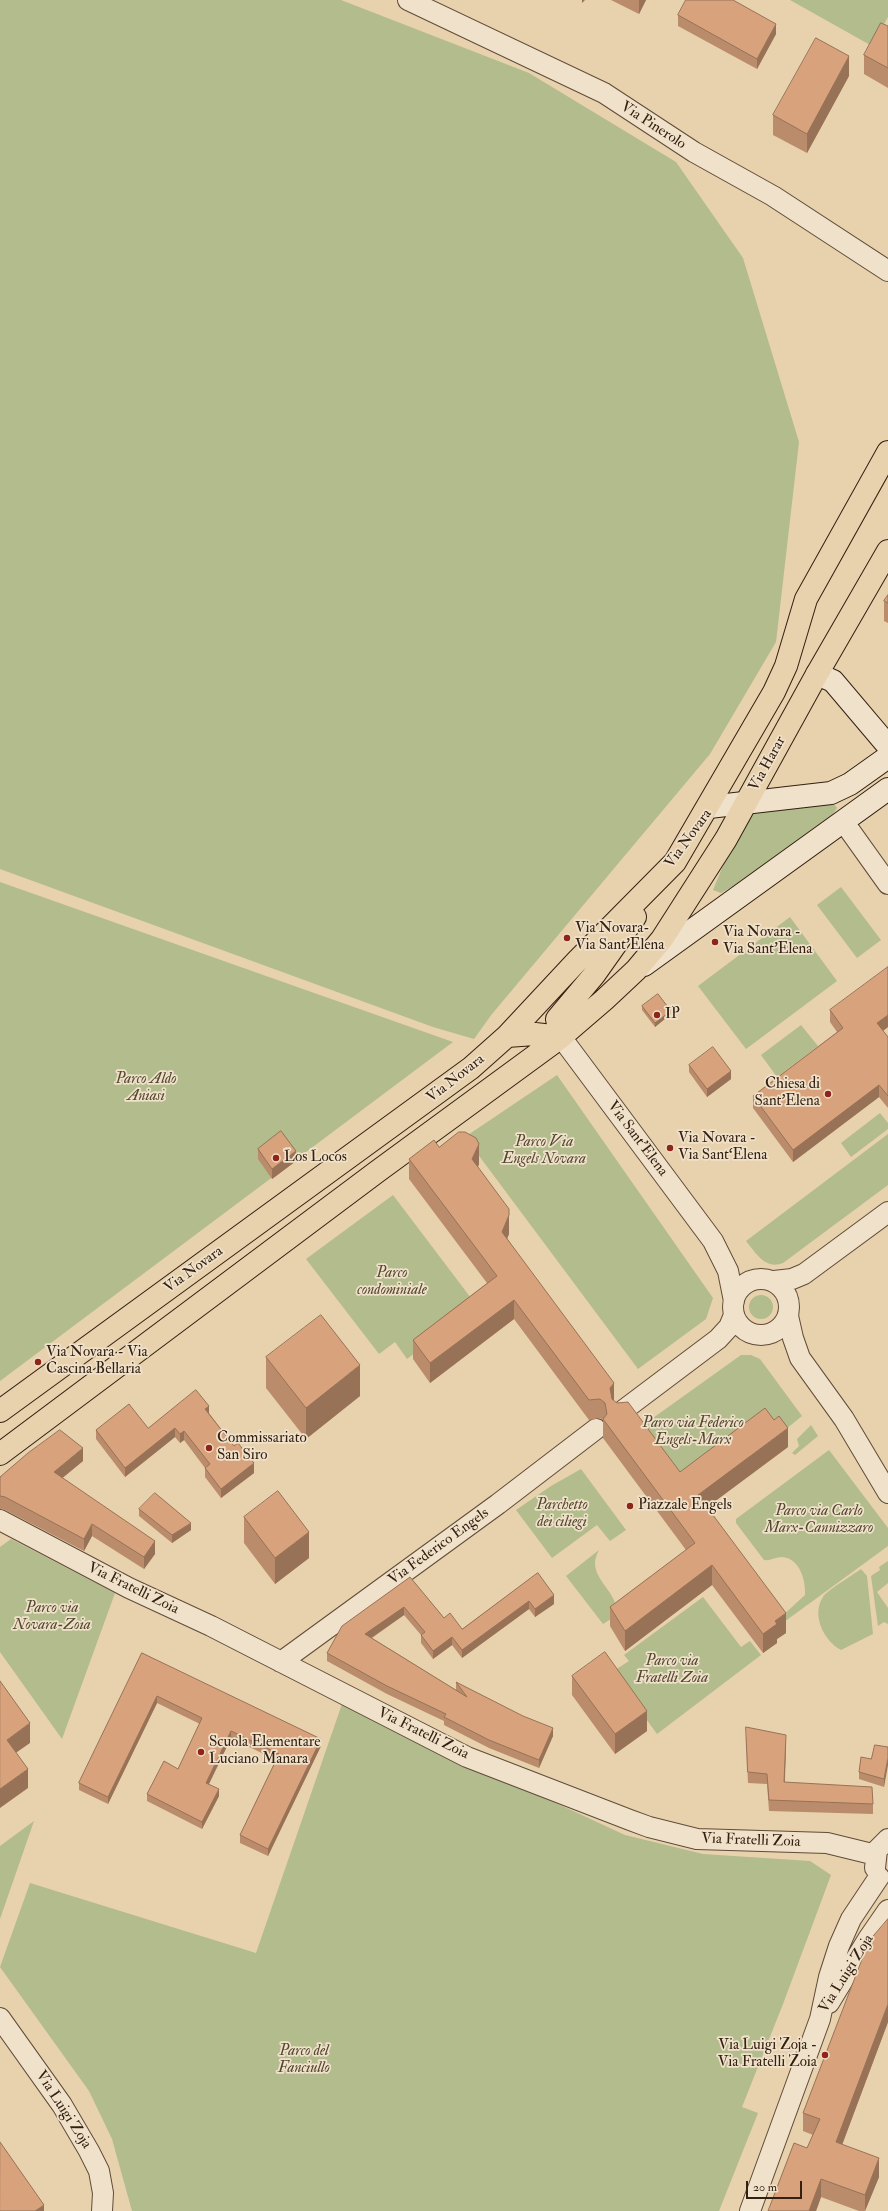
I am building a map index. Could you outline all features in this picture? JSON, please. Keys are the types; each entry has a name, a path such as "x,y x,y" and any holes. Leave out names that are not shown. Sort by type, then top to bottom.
{"main road":[{"name":"Via Harar","path":"709,807 774,692 786,666 806,600 888,452"},
{"name":"Via Harar","path":"636,970 662,939 682,910 747,802 817,674 888,551"},
{"name":"Via Novara","path":"0,1411 453,1082 507,1036 577,961 675,862 709,807"},
{"path":"507,1036 535,1034 561,1037 558,1019 594,975 675,862"},
{"name":"Via Novara","path":"0,1454 378,1171 561,1037 636,970"}],"street":[{"name":"Via Pinerolo","path":"408,0 604,93 694,152 773,196 888,271"},
{"path":"817,674 833,681 888,746"},
{"name":"Via Novara","path":"709,807 830,793 843,787 888,757"},
{"path":"843,787 843,821 888,884"},
{"name":"Via Novara","path":"636,970 664,952 888,789"},
{"name":"Via Sant’Elena","path":"561,1037 713,1241 740,1267 769,1280"},
{"path":"621,1412 718,1339 729,1327 740,1289 747,1283 756,1279 792,1280 804,1274 888,1212"},
{"name":"Via Sant’Elena","path":"713,1241 728,1271 734,1308"},
{"path":"763,1336 781,1329 789,1310 794,1289 804,1274"},
{"path":"769,1280 784,1290 789,1310 793,1338 805,1366"},
{"path":"734,1308 738,1324 745,1331 754,1335 763,1336 787,1350 805,1366 844,1419 888,1493"},
{"path":"844,1419 888,1467"},
{"name":"Via Federico Engels","path":"281,1662 498,1504 596,1429"},
{"name":"Via Fratelli Zoia","path":"0,1520 129,1588 281,1662 467,1757 649,1827 697,1839 827,1844 876,1855"},
{"path":"884,1882 875,1867 876,1855 879,1847 888,1839"},
{"name":"Via Luigi Zoja","path":"750,2211 820,2019 829,1977 839,1946 851,1919 884,1882"},
{"name":"Via Luigi Zoja","path":"820,2019 868,1939 888,1910"},
{"name":"Via Luigi Zoja","path":"0,2018 62,2105 89,2151 99,2172 103,2194 102,2211"}],"green space":[{"path":"0,0 341,0 529,73 676,162 743,258 799,442 776,642 710,754 492,1014 474,1039 433,1027 0,869"},
{"path":"790,0 888,0 888,17 872,46"},
{"path":"833,803 837,808 833,814 740,882 721,893 713,890 722,868 753,813"},
{"name":"Parco Aldo Aniasi","path":"0,882 453,1042 0,1381"},
{"path":"841,887 881,940 857,958 817,905"},
{"path":"790,917 837,981 746,1049 698,986"},
{"path":"801,1025 818,1046 777,1077 761,1055"},
{"name":"Parco Via Engels Novara","path":"557,1075 713,1298 706,1319 638,1369 465,1137"},
{"path":"880,1113 888,1123 888,1129 851,1157 841,1143"},
{"path":"888,1134 888,1185 783,1263 777,1265 771,1264 757,1255 746,1241"},
{"name":"Parco condominiale","path":"393,1195 477,1306 407,1359 395,1342 379,1354 306,1259"},
{"path":"761,1295 766,1296 772,1302 772,1312 766,1318 761,1319 756,1318 750,1312 749,1307 750,1302 756,1296"},
{"name":"Parco via Federico Engels-Marx","path":"741,1355 751,1355 760,1359 802,1416 780,1434 680,1486 639,1428"},
{"path":"811,1425 818,1436 795,1455 792,1453 799,1446 797,1439"},
{"name":"Parco via Carlo Marx-Cannizzaro","path":"829,1450 888,1528 888,1546 784,1622 780,1618 805,1595 801,1571 793,1561 788,1558 782,1557 764,1560 736,1523 736,1519"},
{"name":"Parchetto dei ciliegi","path":"581,1469 626,1530 610,1541 597,1525 552,1558 516,1510 551,1486"},
{"name":"Parco via Novara-Zoia","path":"11,1539 115,1593 62,1739 0,1652 0,1547"},
{"path":"599,1550 596,1556 595,1568 599,1578 613,1598 619,1614 603,1624 566,1576"},
{"path":"888,1561 888,1583 877,1592 888,1608 888,1624 884,1622 878,1626 871,1576 880,1570 879,1567"},
{"path":"861,1569 867,1576 873,1634 841,1650 829,1640 825,1634 821,1627 818,1612 825,1594"},
{"name":"Parco via Fratelli Zoia","path":"703,1597 741,1647 750,1641 761,1655 657,1734 612,1672 629,1661 624,1655"},
{"name":"Parco del Fanciullo","path":"342,1704 625,1835 703,1854 810,1861 831,1875 783,2004 742,2107 758,2113 719,2211 132,2211 112,2139 89,2091 0,1967 30,1883 256,1953"},
{"path":"34,1821 0,1919 0,1846"}],"building":[{"path":"686,0 733,0 776,24 757,59 678,15"},
{"path":"881,23 888,26 888,68 864,55"},
{"path":"816,38 849,56 807,134 773,115"},
{"path":"888,595 888,603 884,601"},
{"name":"Chiesa di Sant'Elena","path":"888,967 888,1015 877,1023 888,1037 888,1096 879,1085 793,1150 753,1096 843,1028 830,1010"},
{"path":"658,994 671,1011 655,1023 642,1006"},
{"path":"713,1047 731,1071 707,1089 689,1065"},
{"path":"281,1131 296,1151 272,1169 258,1149"},
{"path":"459,1132 465,1132 476,1138 479,1144 472,1159 509,1209 509,1215 502,1232 614,1383 610,1388 612,1399 617,1403 628,1402 680,1472 765,1408 774,1420 779,1416 788,1428 698,1495 786,1613 775,1621 777,1624 763,1634 712,1565 625,1631 610,1607 695,1543 603,1419 607,1414 605,1403 600,1399 589,1400 514,1300 430,1363 413,1340 497,1276 409,1159 434,1140 439,1147"},
{"path":"321,1315 360,1365 306,1408 266,1357"},
{"path":"196,1390 209,1406 205,1409 234,1446 238,1443 254,1463 221,1489 205,1468 210,1464 184,1431 180,1434 175,1428 125,1468 96,1430 129,1404 148,1428"},
{"path":"60,1430 83,1448 54,1472 155,1541 144,1557 92,1524 84,1539 5,1497 0,1496 0,1477 28,1453"},
{"path":"278,1491 309,1532 275,1558 244,1517"},
{"path":"155,1493 191,1523 172,1535 139,1509"},
{"path":"538,1573 554,1595 535,1609 529,1601 462,1650 452,1637 433,1651 421,1635 425,1632 404,1607 365,1634 467,1697 456,1682 523,1716 553,1728 539,1760 489,1740 444,1717 446,1714 387,1686 327,1653 342,1626 410,1577 444,1618 450,1613 462,1629"},
{"path":"605,1652 647,1711 615,1734 572,1676"},
{"path":"142,1653 321,1739 268,1849 240,1835 279,1754 231,1731 206,1783 219,1789 202,1822 147,1794 164,1761 178,1769 202,1718 157,1696 108,1797 79,1783"},
{"path":"0,1681 30,1723 7,1740 28,1769 0,1789"},
{"path":"746,1727 786,1735 784,1782 872,1787 873,1804 769,1800 767,1774 748,1772"},
{"path":"875,1745 888,1747 888,1758 884,1779 859,1772 861,1757 871,1759"},
{"path":"888,1919 888,2004 836,2142 879,2158 865,2195 821,2179 809,2211 768,2211 794,2143 807,2148 820,2119 803,2113 869,1941"},
{"path":"0,2142 44,2205 35,2211 0,2211"}],"place":[{"name":"Via Novara- Via Sant'Elena","path":"567,938"},
{"name":"Via Novara - Via Sant'Elena","path":"715,942"},
{"name":"IP","path":"657,1015"},
{"name":"Chiesa di Sant'Elena","path":"828,1094"},
{"name":"Via Novara - Via Sant‘Elena","path":"670,1148"},
{"name":"Los Locos","path":"276,1158"},
{"name":"Via Novara - Via Cascina Bellaria","path":"38,1362"},
{"name":"Commissariato San Siro","path":"209,1448"},
{"name":"Piazzale Engels","path":"630,1506"},
{"name":"Scuola Elementare Luciano Manara","path":"201,1752"},
{"name":"Via Luigi Zoja - Via Fratelli Zoia","path":"825,2055"}]}
